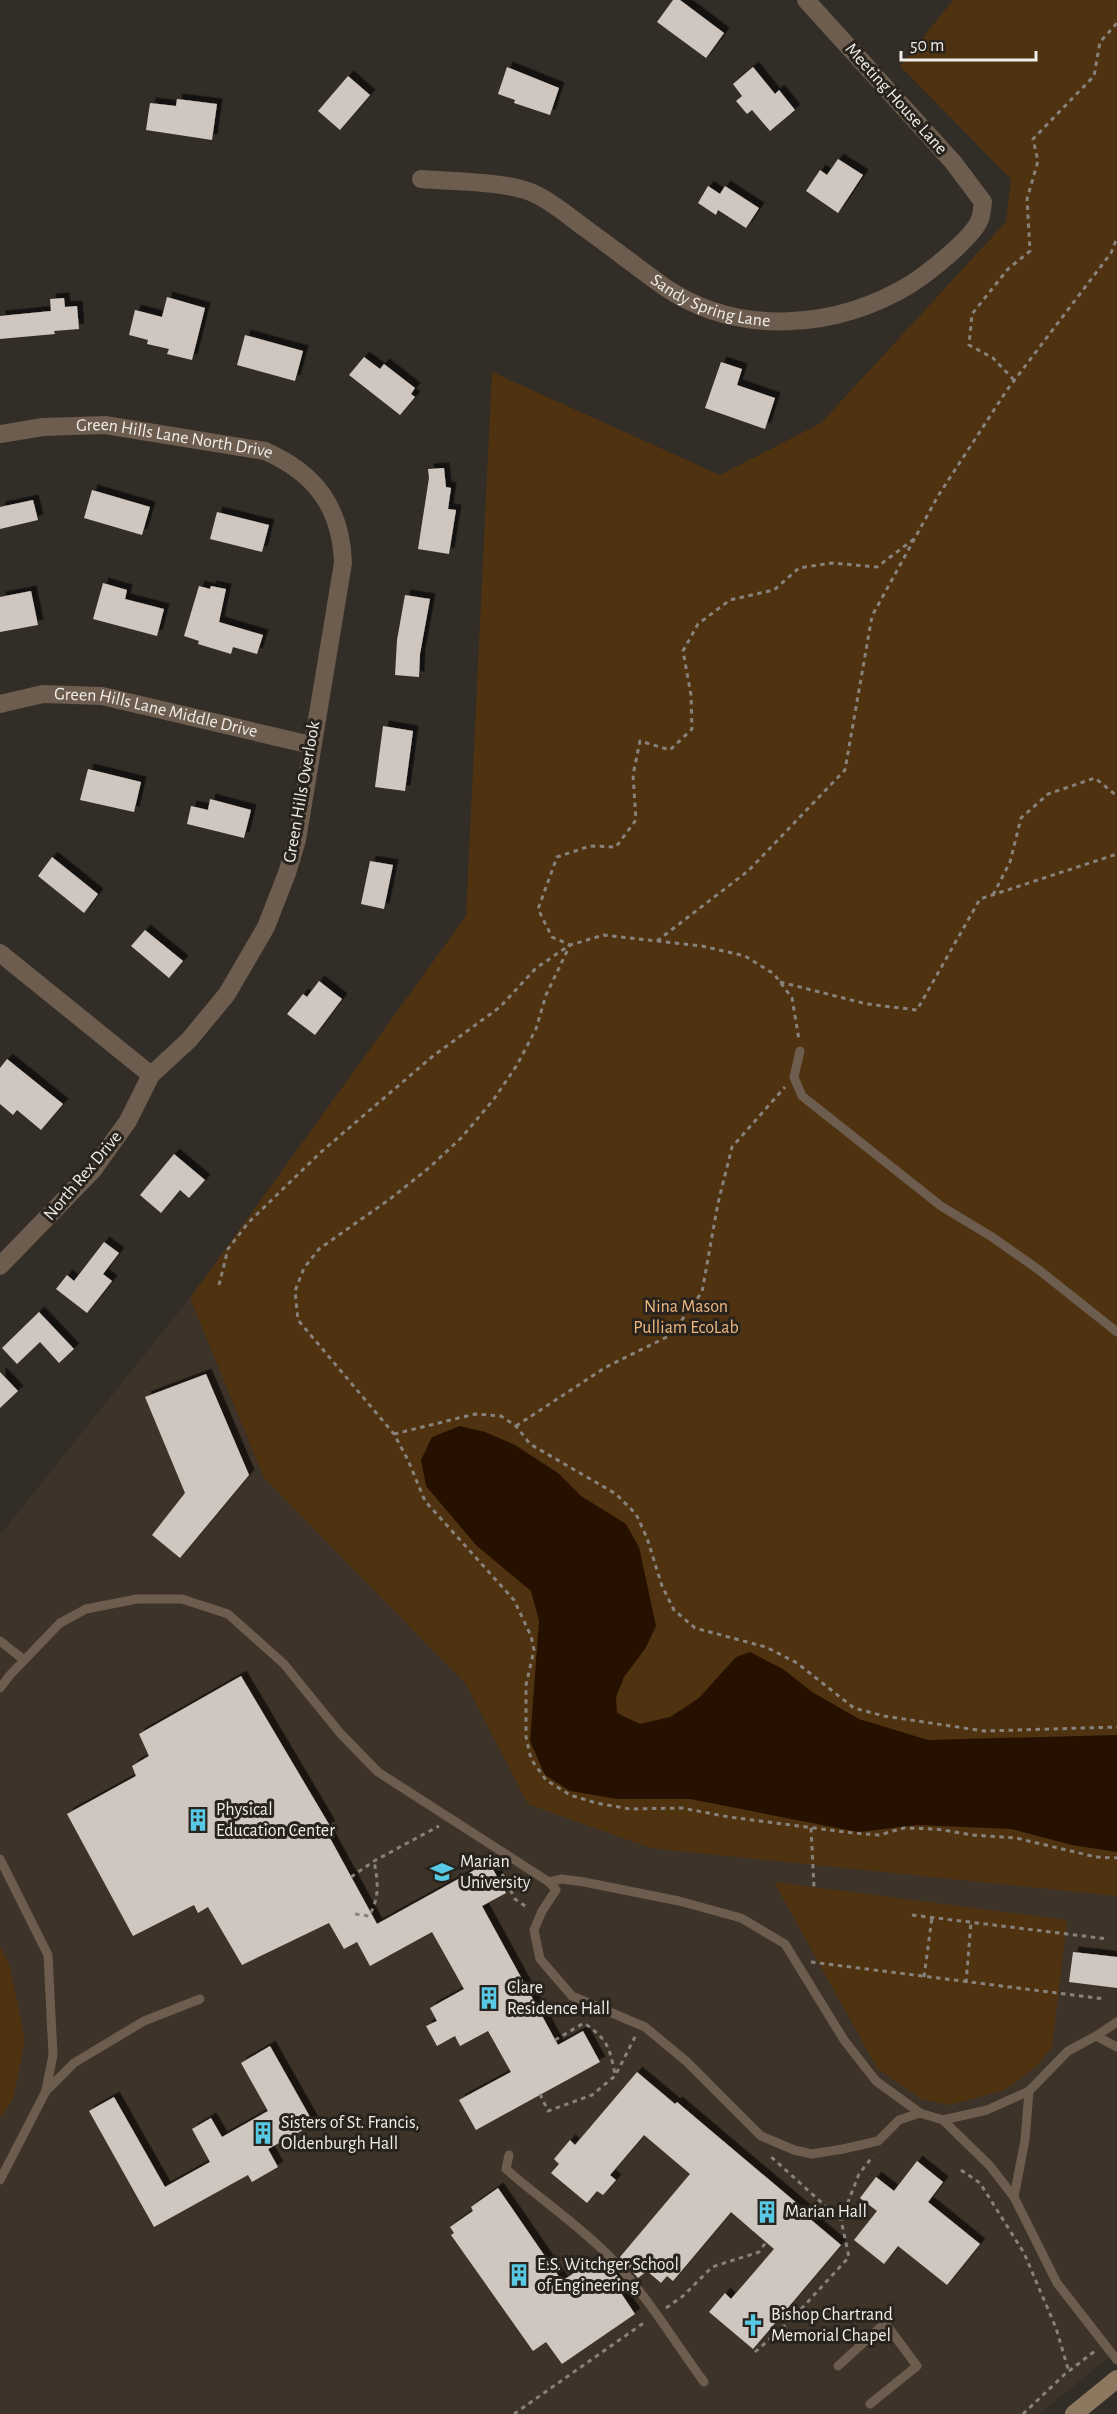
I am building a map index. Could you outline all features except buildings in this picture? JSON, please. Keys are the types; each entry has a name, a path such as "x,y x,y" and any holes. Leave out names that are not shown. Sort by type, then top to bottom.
{"street":[{"name":"Meeting House Lane","path":"806,0 924,129 983,202"},
{"name":"Sandy Spring Lane","path":"421,179 512,187 532,193 556,206 665,287 687,300 726,314 776,322 801,322 843,314 897,292 933,268 963,241 980,221 983,202"},
{"name":"Green Hills Lane North Drive","path":"0,434 43,427 105,425 258,449 288,461 300,470 314,483 328,503"},
{"name":"Green Hills Overlook","path":"151,1075 189,1040 218,1007 242,972 266,927 293,856 343,563 341,539 328,503"},
{"name":"Green Hills Lane Middle Drive","path":"0,704 43,694 102,696 312,745"},
{"path":"0,953 151,1075"},
{"name":"North Rex Drive","path":"0,1266 82,1182 104,1156 128,1121 151,1075"},
{"path":"1074,2414 1117,2379"}],"lane":[{"path":"800,1051 794,1077 802,1096 941,1206 992,1237 1039,1270 1117,1332"},
{"path":"0,1688 60,1623 86,1609 137,1599 182,1599 228,1614 284,1664 340,1733 378,1772 549,1882 556,1890 542,1911 534,1930 540,1959 572,1995 645,2027 686,2061 761,2136 794,2150 812,2154 843,2150 878,2141 899,2120 920,2113"},
{"path":"0,1641 24,1660"},
{"path":"0,1858 48,1955 53,2055 46,2091 0,2180"},
{"path":"549,1882 562,1879 584,1882 679,1901 741,1918 785,1944 844,2040 876,2081 920,2113 943,2120 990,2166 1014,2197 1057,2283 1117,2360"},
{"path":"46,2091 74,2063 144,2021 200,1999"},
{"path":"943,2120 987,2110 1029,2091 1068,2051 1117,2022"},
{"path":"1096,2036 1117,2047"},
{"path":"1014,2197 1026,2140 1029,2091"},
{"path":"509,2155 506,2169 566,2216 611,2258 644,2299 704,2382"},
{"path":"838,2366 885,2323 917,2366 870,2404"}],"path":[{"path":"1014,380 993,358 969,345 972,314 1008,269 1030,251 1028,199 1038,161 1033,139 1094,75 1100,42 1117,23"},
{"path":"657,941 748,872 845,770 872,616 938,496 1014,380 1111,253 1117,238"},
{"path":"570,945 552,937 538,909 557,857 590,846 616,847 636,820 633,775 640,741 670,750 692,729 691,695 683,651 698,624 730,600 774,590 799,568 832,563 877,567 914,539"},
{"path":"993,895 1010,862 1021,818 1048,794 1095,778 1117,796"},
{"path":"780,982 867,1004 917,1010 980,900 1117,854"},
{"path":"219,1285 228,1249 248,1223 321,1152 433,1056 500,1006 536,968 570,945 604,935 702,946 745,956 774,974 792,998 800,1051"},
{"path":"570,945 546,995 536,1029 517,1065 494,1100 462,1137 430,1167 390,1200 319,1249 304,1268 295,1291 298,1320 394,1434 425,1501 514,1600 531,1636 534,1650 526,1685 526,1737 531,1759 546,1780 570,1795 618,1807 630,1809 682,1808 729,1817 879,1835 904,1828 936,1829 973,1835 1016,1838 1096,1857 1117,1858"},
{"path":"516,1426 606,1367 671,1335 702,1292 732,1146 794,1077"},
{"path":"394,1434 475,1414 501,1416 516,1426 530,1444 616,1494 636,1514 647,1538 662,1586 674,1610 695,1628 766,1647 797,1663 854,1708 884,1716 984,1731 1117,1727"},
{"path":"351,1877 374,1861 439,1826 445,1829"},
{"path":"811,1828 814,1887"},
{"path":"355,1914 369,1916 374,1906 379,1888 374,1861"},
{"path":"496,1862 515,1899 530,1910"},
{"path":"912,1915 1108,1939"},
{"path":"924,1977 932,1917"},
{"path":"966,1983 971,1922"},
{"path":"795,1960 1105,1999"},
{"path":"555,2040 584,2024 602,2036 610,2051 615,2076"},
{"path":"540,2094 548,2110 592,2095 615,2076 637,2034 645,2041"},
{"path":"766,2152 841,2220"},
{"path":"755,2352 791,2320 849,2257 841,2220 859,2174 875,2154"},
{"path":"961,2170 980,2183 1024,2253 1056,2328 1069,2372"},
{"path":"665,2309 683,2296 712,2267 759,2252 766,2242"},
{"path":"514,2414 649,2319"},
{"path":"1023,2414 1104,2343"}],"shaded area":[{"name":"Marian University","path":"190,1298 264,1478 466,1684 528,1804 1117,1896 1117,2351 1039,2414 0,2414 0,1535"},
{"path":"460,1426 485,1432 515,1445 558,1473 581,1496 626,1524 639,1547 656,1626 645,1649 624,1677 616,1697 617,1713 640,1724 670,1717 699,1698 736,1657 750,1652 783,1669 812,1692 859,1719 928,1740 1117,1735 1117,1852 1072,1845 1011,1829 918,1825 858,1832 690,1799 617,1799 570,1791 545,1775 530,1741 539,1621 531,1591 476,1545 426,1486 421,1460 432,1437"}],"green space":[{"name":"Nina Mason Pulliam EcoLab","path":"953,0 1117,0 1117,1896 651,1848 528,1804 466,1684 264,1478 190,1298 466,916 492,372 720,475 821,423 1006,222 1011,179 900,66"},
{"path":"774,1882 1067,1920 1052,2047 1038,2065 1005,2090 949,2105 921,2099 877,2068"},
{"path":"0,1946 9,1964 25,2040 13,2099 0,2118"}],"place":[{"name":"Physical Education Center","path":"198,1820"},
{"name":"Marian University","path":"442,1872"},
{"name":"Clare Residence Hall","path":"489,1998"},
{"name":"Sisters of St. Francis, Oldenburgh Hall","path":"263,2133"},
{"name":"Marian Hall","path":"767,2212"},
{"name":"E.S. Witchger School of Engineering","path":"519,2275"},
{"name":"Bishop Chartrand Memorial Chapel","path":"753,2325"}]}
